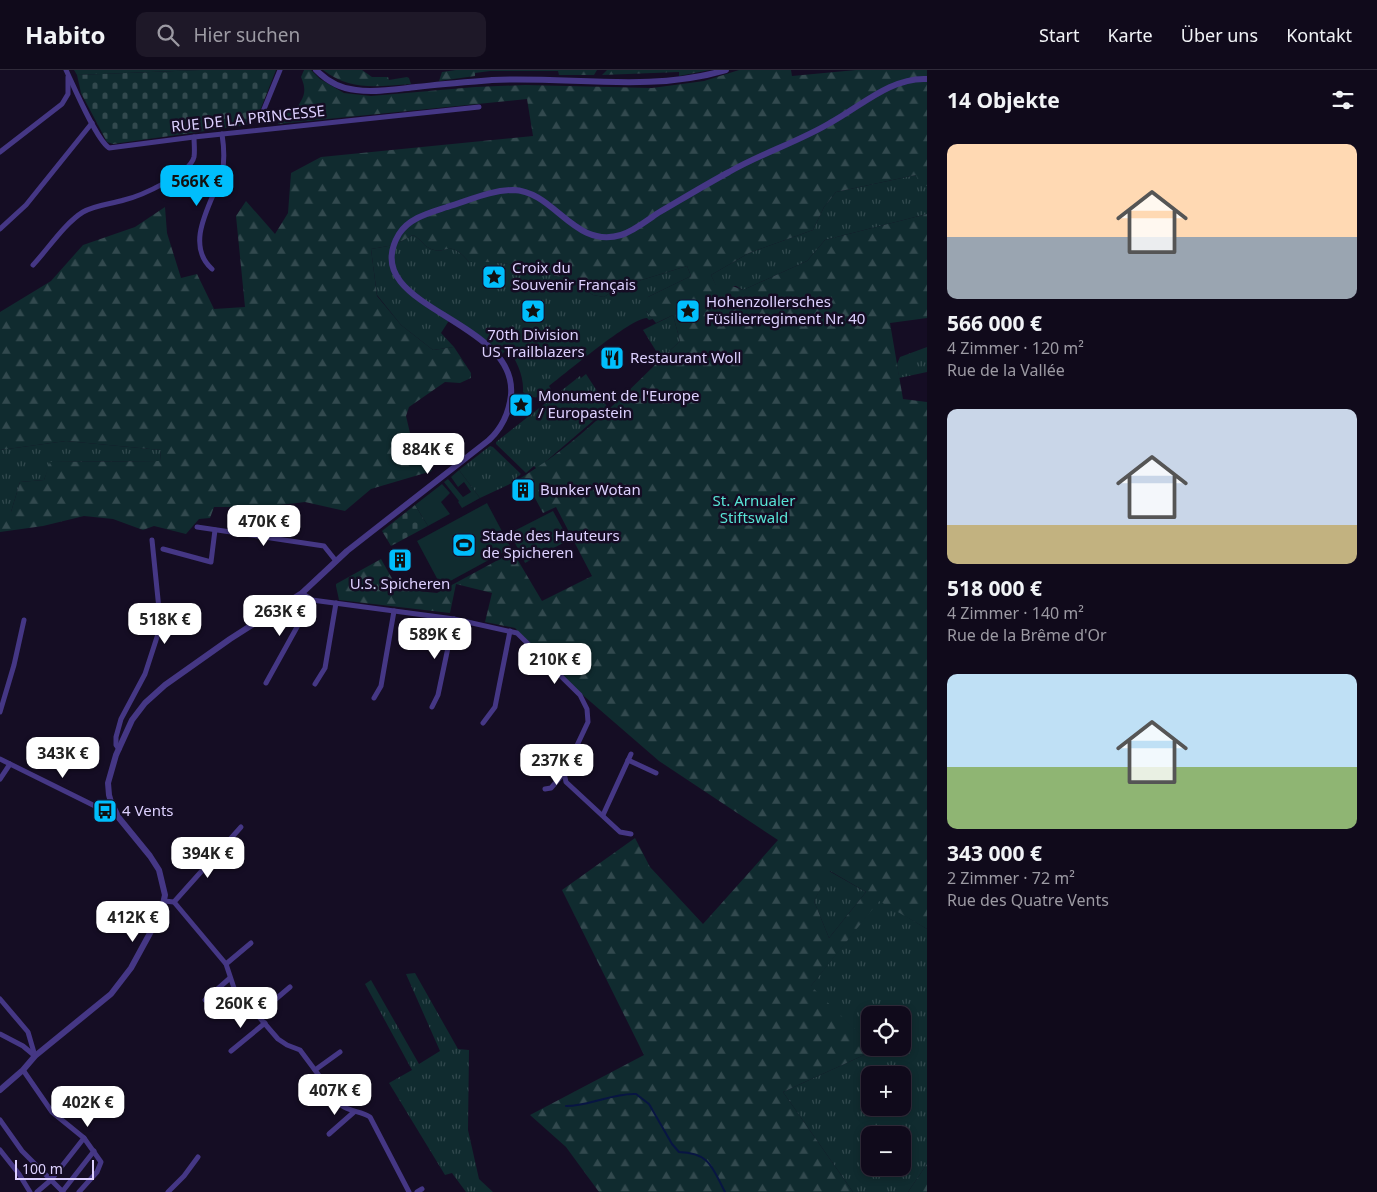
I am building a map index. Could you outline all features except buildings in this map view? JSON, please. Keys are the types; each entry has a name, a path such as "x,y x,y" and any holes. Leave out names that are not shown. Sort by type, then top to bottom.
{"street":[{"path":"262,114 280,70"},
{"path":"316,70 331,82 346,89 372,91 475,81 657,83 726,70"},
{"path":"0,152 62,104 68,94 67,72"},
{"name":"RUE DE LA PRINCESSE","path":"67,72 92,123 105,145 109,148 194,137 479,107"},
{"path":"0,1090 35,1056 111,994 122,982 160,913 164,901 164,888 159,870 119,818 109,795 108,784 119,749 132,720 145,703 165,685 230,639 302,593 333,563 489,440 505,420 510,404 511,390 508,372 500,357 466,329 406,289 395,274 392,264 394,245 402,230 408,224 432,212 474,198 514,190 528,193 544,202 580,230 599,236 620,235 730,171 806,137 888,89 908,80 927,79"},
{"path":"0,229 26,205 92,123"},
{"path":"212,269 203,258 200,238 204,216 222,171 224,154 222,134"},
{"path":"33,265 81,213 94,207 130,199 180,175 190,165 194,157 194,137"},
{"path":"197,527 324,546 333,563"},
{"path":"163,550 211,562 215,530"},
{"path":"119,749 116,745 116,737 122,719 144,674 158,634 160,619 152,540"},
{"path":"302,593 312,600 454,619 510,631 523,639 580,695 587,709 588,722 564,773 551,788 544,789"},
{"path":"266,683 312,600"},
{"path":"315,684 325,668 336,603"},
{"path":"374,698 381,686 394,611"},
{"path":"432,707 438,694 454,619"},
{"path":"0,712 14,665 24,620"},
{"path":"483,723 495,707 510,631"},
{"path":"603,816 631,754"},
{"path":"0,760 105,811 114,809"},
{"path":"628,760 656,773"},
{"path":"0,779 10,764"},
{"path":"564,773 566,782 620,832 631,834"},
{"path":"174,902 241,827"},
{"path":"164,901 174,902 226,964 234,988 278,1039 300,1050 341,1105 354,1112 365,1113 370,1118 409,1192"},
{"path":"226,964 251,943"},
{"path":"204,1000 230,978"},
{"path":"257,1015 290,988"},
{"path":"0,999 28,1032 35,1056"},
{"path":"231,1051 264,1023"},
{"path":"0,1034 22,1046 35,1056"},
{"path":"315,1070 340,1052"},
{"path":"22,1070 52,1112 84,1138 101,1162 97,1172 79,1192"},
{"path":"329,1134 354,1112"},
{"path":"0,1120 22,1151 62,1192 94,1151"},
{"path":"37,1192 51,1180 84,1138"},
{"path":"0,1150 19,1174 30,1192"},
{"path":"168,1192 198,1158"}],"green space":[{"path":"74,70 200,70 77,75"},
{"path":"200,70 276,70 259,113 248,125 113,144 107,142 81,93 77,75"},
{"name":"St. Arnualer Stiftswald","path":"304,70 311,70 320,79 344,93 371,96 475,87 525,85 652,88 704,81 739,70 791,70 792,76 856,70 927,70 927,186 919,184 916,175 836,192 824,207 813,230 749,253 711,275 716,285 727,284 743,290 807,261 825,240 927,214 927,318 890,323 903,399 927,402 927,929 879,901 811,986 861,1035 862,1056 783,1092 853,1192 599,1192 566,1147 530,1115 644,1055 562,890 635,838 650,867 703,924 778,840 659,761 577,690 515,628 485,622 492,593 456,584 450,613 339,600 336,586 336,584 381,559 398,589 437,593 513,552 542,601 592,576 556,507 543,513 528,485 514,482 559,452 621,398 680,341 673,315 656,323 646,311 644,304 648,297 691,276 687,266 619,287 604,297 593,295 568,279 549,274 538,277 515,265 494,262 469,262 452,249 435,250 427,247 413,235 394,245 371,249 377,296 401,325 433,350 454,347 471,373 471,378 460,383 445,382 409,407 406,416 410,433 432,471 371,489 345,511 305,502 263,507 214,507 210,518 199,519 186,534 154,526 143,530 113,519 84,516 43,526 0,532 0,512 11,512 20,482 44,480 50,462 160,461 161,450 66,441 0,450 0,312 51,281 83,245 135,227 165,207 167,233 181,278 197,274 214,309 245,307 236,216 246,201 275,234 288,213 291,173 321,157 533,136 527,99 278,124 283,113 294,112 302,99 303,83 301,77","holes":["830,871 866,892 829,938 814,901"]},
{"path":"323,70 362,70 372,77 388,77 389,80 407,77 411,84 355,85 344,82"},
{"path":"456,70 597,70 594,75 559,75 558,71 490,71 475,73 475,76 439,81 442,72"},
{"path":"607,70 710,70 679,76 679,72 602,75"},
{"path":"916,175 924,186 927,186 927,214 825,240 807,261 743,290 736,286 716,286 711,275 749,253 813,230 824,207 836,192"},
{"path":"413,235 427,247 435,250 452,249 469,262 494,262 515,265 538,277 549,274 568,279 593,295 604,297 619,287 687,266 691,276 648,297 646,311 653,319 639,320 628,327 598,347 549,386 551,389 540,396 531,397 523,392 521,374 508,347 500,357 450,319 441,333 454,347 433,350 401,325 377,295 371,249 394,245"},
{"path":"673,315 680,341 661,359 643,330"},
{"path":"562,334 569,341 576,341 580,348 566,355 561,355 555,349 546,349 544,346 550,339"},
{"path":"927,347 927,372 899,378 897,364 900,357"},
{"path":"586,374 608,408 537,469 534,466 526,473 496,442 580,376 581,378"},
{"path":"66,441 161,450 160,461 51,462 44,480 20,482 11,512 0,512 0,450"},
{"path":"490,446 521,474 514,482 480,498 459,470"},
{"path":"459,470 480,498 462,508 459,501 444,482 448,479 463,497 471,492 464,482 458,487 451,477"},
{"path":"442,484 450,493 441,502 450,514 428,526 415,505"},
{"name":"Stade des Hauteurs de Spicheren","path":"487,503 511,548 441,586 417,541"},
{"path":"415,505 428,526 391,546 382,531"},
{"path":"553,511 569,540 525,563 510,533"},
{"path":"829,871 866,892 829,938 814,901"},
{"path":"879,900 927,929 927,1164 908,1192 853,1192 783,1092 862,1056 911,1056 911,1006 861,1006 861,1035 810,987"},
{"path":"415,973 458,1049 469,1050 468,1130 479,1179 493,1192 466,1192 452,1173 445,1175 389,1083 412,1070 365,984 371,980 419,1064 440,1051 406,974"},
{"path":"927,1164 927,1192 908,1192"}],"waterway":[{"path":"566,1106 584,1104 618,1095 636,1094 649,1104 672,1144 679,1152 697,1155 709,1163 725,1192"}],"place":[{"name":"Croix du Souvenir Français","path":"494,277"},
{"name":"70th Division US Trailblazers","path":"533,311"},
{"name":"Hohenzollersches Füsilierregiment Nr. 40","path":"688,311"},
{"name":"Restaurant Woll","path":"612,358"},
{"name":"Monument de l'Europe / Europastein","path":"521,405"},
{"name":"Bunker Wotan","path":"523,490"},
{"name":"Stade des Hauteurs de Spicheren","path":"464,545"},
{"name":"U.S. Spicheren","path":"400,560"},
{"name":"4 Vents","path":"105,811"}]}
